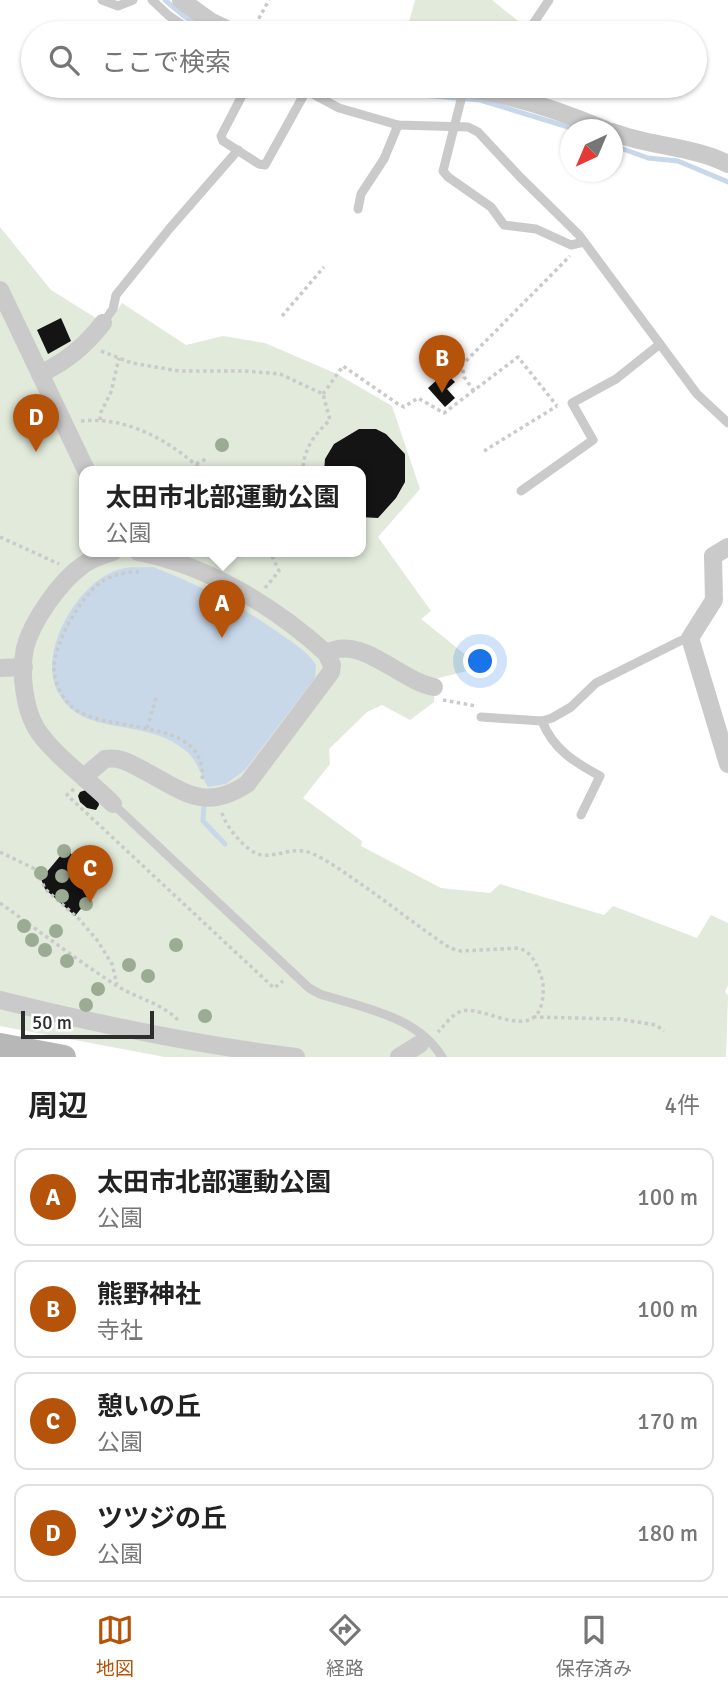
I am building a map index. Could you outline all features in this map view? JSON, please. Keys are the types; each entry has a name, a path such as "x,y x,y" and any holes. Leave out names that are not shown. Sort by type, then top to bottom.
{"street":[{"path":"181,0 210,21"},
{"path":"520,98 580,119"},
{"path":"623,136 682,149 728,164"},
{"path":"0,290 84,466"},
{"path":"40,374 69,359 86,345 103,323"},
{"path":"728,547 713,556 714,600 690,638 728,764"},
{"path":"101,557 73,572 30,634 25,650 25,691 34,724 50,746 113,804"},
{"path":"85,776 105,759 123,759 199,798 228,796 247,784 331,672 332,665 326,653 256,600 210,576 156,557"},
{"path":"326,653 346,647 366,653 413,681 434,687"},
{"path":"0,668 24,667"},
{"path":"0,1000 67,1017 253,1052 296,1057"},
{"path":"399,1057 420,1044"},
{"path":"0,1045 64,1057"}],"lane":[{"path":"102,0 118,6 133,0"},
{"path":"152,0 177,21"},
{"path":"535,21 549,0"},
{"path":"241,98 221,136 223,141 259,164 265,165 298,98"},
{"path":"320,98 339,108 398,125 468,127 478,132 584,242 697,394 728,423"},
{"path":"458,98 455,128 443,171 448,177 491,207 504,225 536,229 571,245 584,242"},
{"path":"358,209 361,194 384,159 398,125"},
{"path":"103,323 113,309 116,295 238,150"},
{"path":"521,491 593,440 572,403 617,379 660,344"},
{"path":"486,717 542,721 571,707 596,683 690,638"},
{"path":"542,721 548,736 570,760 600,776 581,815"},
{"path":"113,804 309,988 408,1023 429,1038 442,1057"}],"path":[{"path":"257,21 269,0"},
{"path":"474,391 464,377 462,365 584,242"},
{"path":"282,316 324,267"},
{"path":"86,345 132,363 179,371 280,374 323,394 330,420 312,438 304,466"},
{"path":"323,394 343,366 404,407 418,398 444,413 518,357 557,405"},
{"path":"100,420 111,392 119,358"},
{"path":"484,451 557,405 572,403"},
{"path":"65,427 74,422 100,420 142,428 196,464 208,458"},
{"path":"0,537 73,572"},
{"path":"256,600 279,571 272,557"},
{"path":"148,572 134,571 120,575 104,581 93,590 61,638 54,668 57,683 71,706 83,715 147,728 175,737 194,752 203,771 199,798"},
{"path":"434,687 441,698 448,702 486,707 486,717"},
{"path":"147,728 157,695"},
{"path":"218,798 225,821 239,839 261,855 297,849 309,852 335,866 450,948 461,951 519,948 527,951 541,973 544,991 541,1009 533,1017"},
{"path":"0,852 37,870 45,889 79,919 97,940 112,964 117,986"},
{"path":"0,904 117,986 171,1013 184,1026 189,1040"},
{"path":"438,1032 459,1011 473,1010 511,1021 523,1021 533,1017 619,1019 656,1024 664,1031"}],"green space":[{"path":"415,0 492,0 518,21 409,21"},
{"path":"0,227 51,290 107,325 122,303 186,345 223,336 265,343 337,374 392,406 420,489 378,537 431,611 421,619 467,656 471,670 435,679 434,702 410,720 382,705 367,712 329,749 330,764 303,798 362,841 361,846 441,888 490,893 500,884 604,915 613,906 697,938 711,915 728,923 726,1057 165,1057 0,1026"}],"water":[{"path":"153,567 203,588 249,613 299,647 316,665 315,678 245,770 226,784 208,787 190,755 170,740 84,717 70,708 59,694 53,678 53,659 65,620 90,587 121,569"}],"building":[{"path":"61,318 71,341 48,354 37,330"},
{"path":"448,375 455,382 447,389 455,398 445,407 428,388"},
{"path":"359,429 376,429 386,434 405,454 405,482 396,498 378,518 366,517 366,466 324,466 325,459 334,444"},
{"path":"86,790 98,800 96,810 87,808 80,802 80,792"},
{"path":"66,849 102,883 75,916 45,889 41,879"}],"waterway":[{"path":"165,0 192,21"},
{"path":"457,98 480,100 560,124"},
{"path":"623,149 648,158 678,161 728,182"},
{"path":"204,802 203,821 225,844"}],"place":[{"name":"熊野神社","path":"442,393"},
{"name":"ツツジの丘","path":"36,452"},
{"name":"太田市北部運動公園","path":"222,638"},
{"name":"憩いの丘","path":"90,903"}]}
